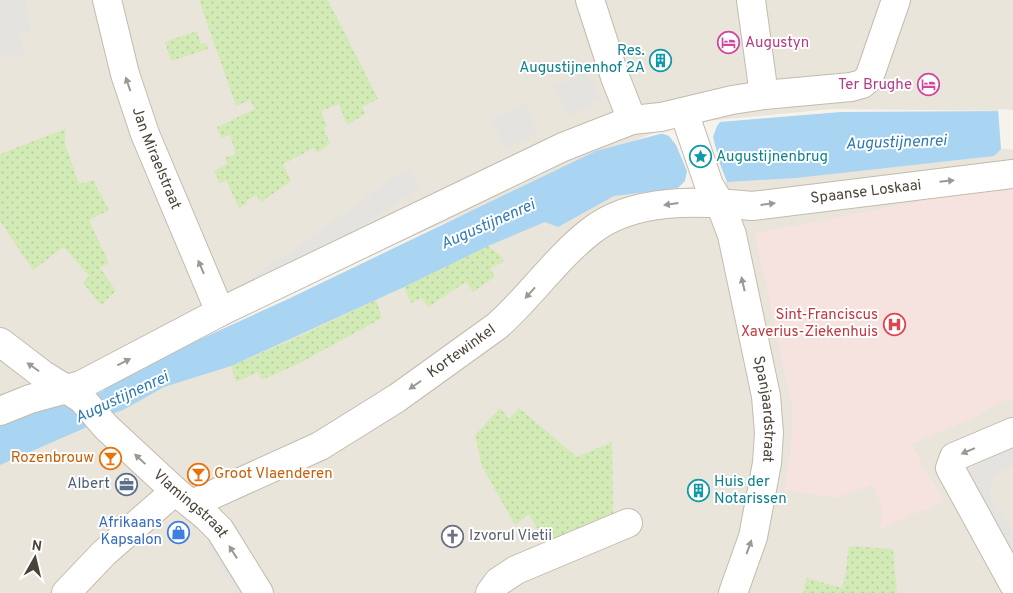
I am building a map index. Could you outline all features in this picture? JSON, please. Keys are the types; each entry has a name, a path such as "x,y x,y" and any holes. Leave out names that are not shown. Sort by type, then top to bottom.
{"street":[{"name":"Jan Miraelstraat","path":"107,0 125,74 145,134 220,312"},
{"path":"590,0 615,77 632,120"},
{"path":"751,0 764,95"},
{"path":"0,411 30,399 75,394 81,385 220,312 563,147 612,126 632,120 661,117 686,120 764,95 851,87 862,84 869,78 896,0"},
{"name":"Spanjaardstraat","path":"686,120 732,235 766,396 769,433 768,463 753,537 733,593"},
{"name":"Spaanse Loskaai","path":"715,194 752,206 1013,174"},
{"name":"Kortewinkel","path":"66,593 104,553 183,498 320,446 397,398 498,326 591,231 615,215 715,194"},
{"name":"Vlamingstraat","path":"0,342 42,374 75,394 106,427 183,498 207,517 220,530 259,593"},
{"path":"1013,432 954,457 950,468 1013,583"},
{"path":"490,593 498,582 516,570 628,523"}],"shaded area":[{"path":"0,0 1013,0 1013,111 832,109 674,124 72,383 0,420"},
{"path":"0,0 25,0 31,31 20,33 24,57 0,57"},
{"path":"586,71 601,99 568,116 553,88"},
{"path":"524,103 539,131 506,148 491,120"},
{"path":"1013,139 1013,593 0,593 0,438 699,157"},
{"path":"407,168 421,187 314,258 310,251 252,288 247,281"},
{"name":"Sint-Franciscus Xaverius-Ziekenhuis","path":"1013,187 1013,398 1003,401 971,419 911,444 944,501 880,529 883,510 872,484 837,498 784,490 789,458 791,457 792,407 755,233 942,197"},
{"path":"1007,447 1013,448 1013,467 992,478 989,494 1013,534 1013,565 968,475 973,465"},
{"path":"214,539 248,593 238,593 206,544"}],"green space":[{"path":"199,0 328,0 378,99 362,107 365,114 347,125 339,104 321,111 327,126 324,128 330,144 317,153 314,148 283,164 291,181 261,202 256,195 246,201 247,204 239,208 226,180 220,183 214,171 227,164 225,158 236,154 230,135 221,138 217,127 255,109 250,100 236,106"},
{"path":"197,31 201,44 206,43 208,49 171,61 165,42"},
{"path":"65,129 65,144 79,184 93,180 109,210 89,220 109,263 100,268 116,291 101,305 83,283 89,276 64,247 33,270 0,221 0,154"},
{"path":"488,246 500,255 504,261 490,269 495,277 473,292 466,282 428,307 422,298 411,303 404,287"},
{"path":"376,300 382,318 298,364 262,380 258,372 236,382 231,366"},
{"path":"500,408 509,419 519,408 577,457 612,442 613,516 548,547 529,514 515,525 482,466 475,435"},
{"path":"849,546 893,549 897,593 803,593 807,578 842,588"}],"water":[{"name":"Augustijnenrei","path":"1013,111 1013,150 1001,149 994,156 796,178 727,182 614,196 558,227 545,222 488,246 404,287 231,366 164,387 123,410 0,465 0,425 57,405 68,406 103,391 113,379 286,300 596,151 660,134 720,122 841,112"}],"pier":[{"path":"998,109 1013,110 1013,150 1001,149"},
{"name":"Augustijnenbrug","path":"721,121 713,137 727,182 677,189 685,181 687,171 676,145 669,136 660,133"}],"place":[{"name":"Augustyn","path":"729,43"},
{"name":"Res. Augustijnenhof 2A","path":"661,60"},
{"name":"Ter Brughe","path":"928,85"},
{"name":"Augustijnenbrug","path":"700,157"},
{"name":"Sint-Franciscus Xaverius-Ziekenhuis","path":"894,324"},
{"name":"Rozenbrouw","path":"110,458"},
{"name":"Groot Vlaenderen","path":"198,474"},
{"name":"Albert","path":"126,484"},
{"name":"Huis der Notarissen","path":"698,491"},
{"name":"Afrikaans Kapsalon","path":"178,532"},
{"name":"Izvorul Vietii","path":"453,536"}]}
